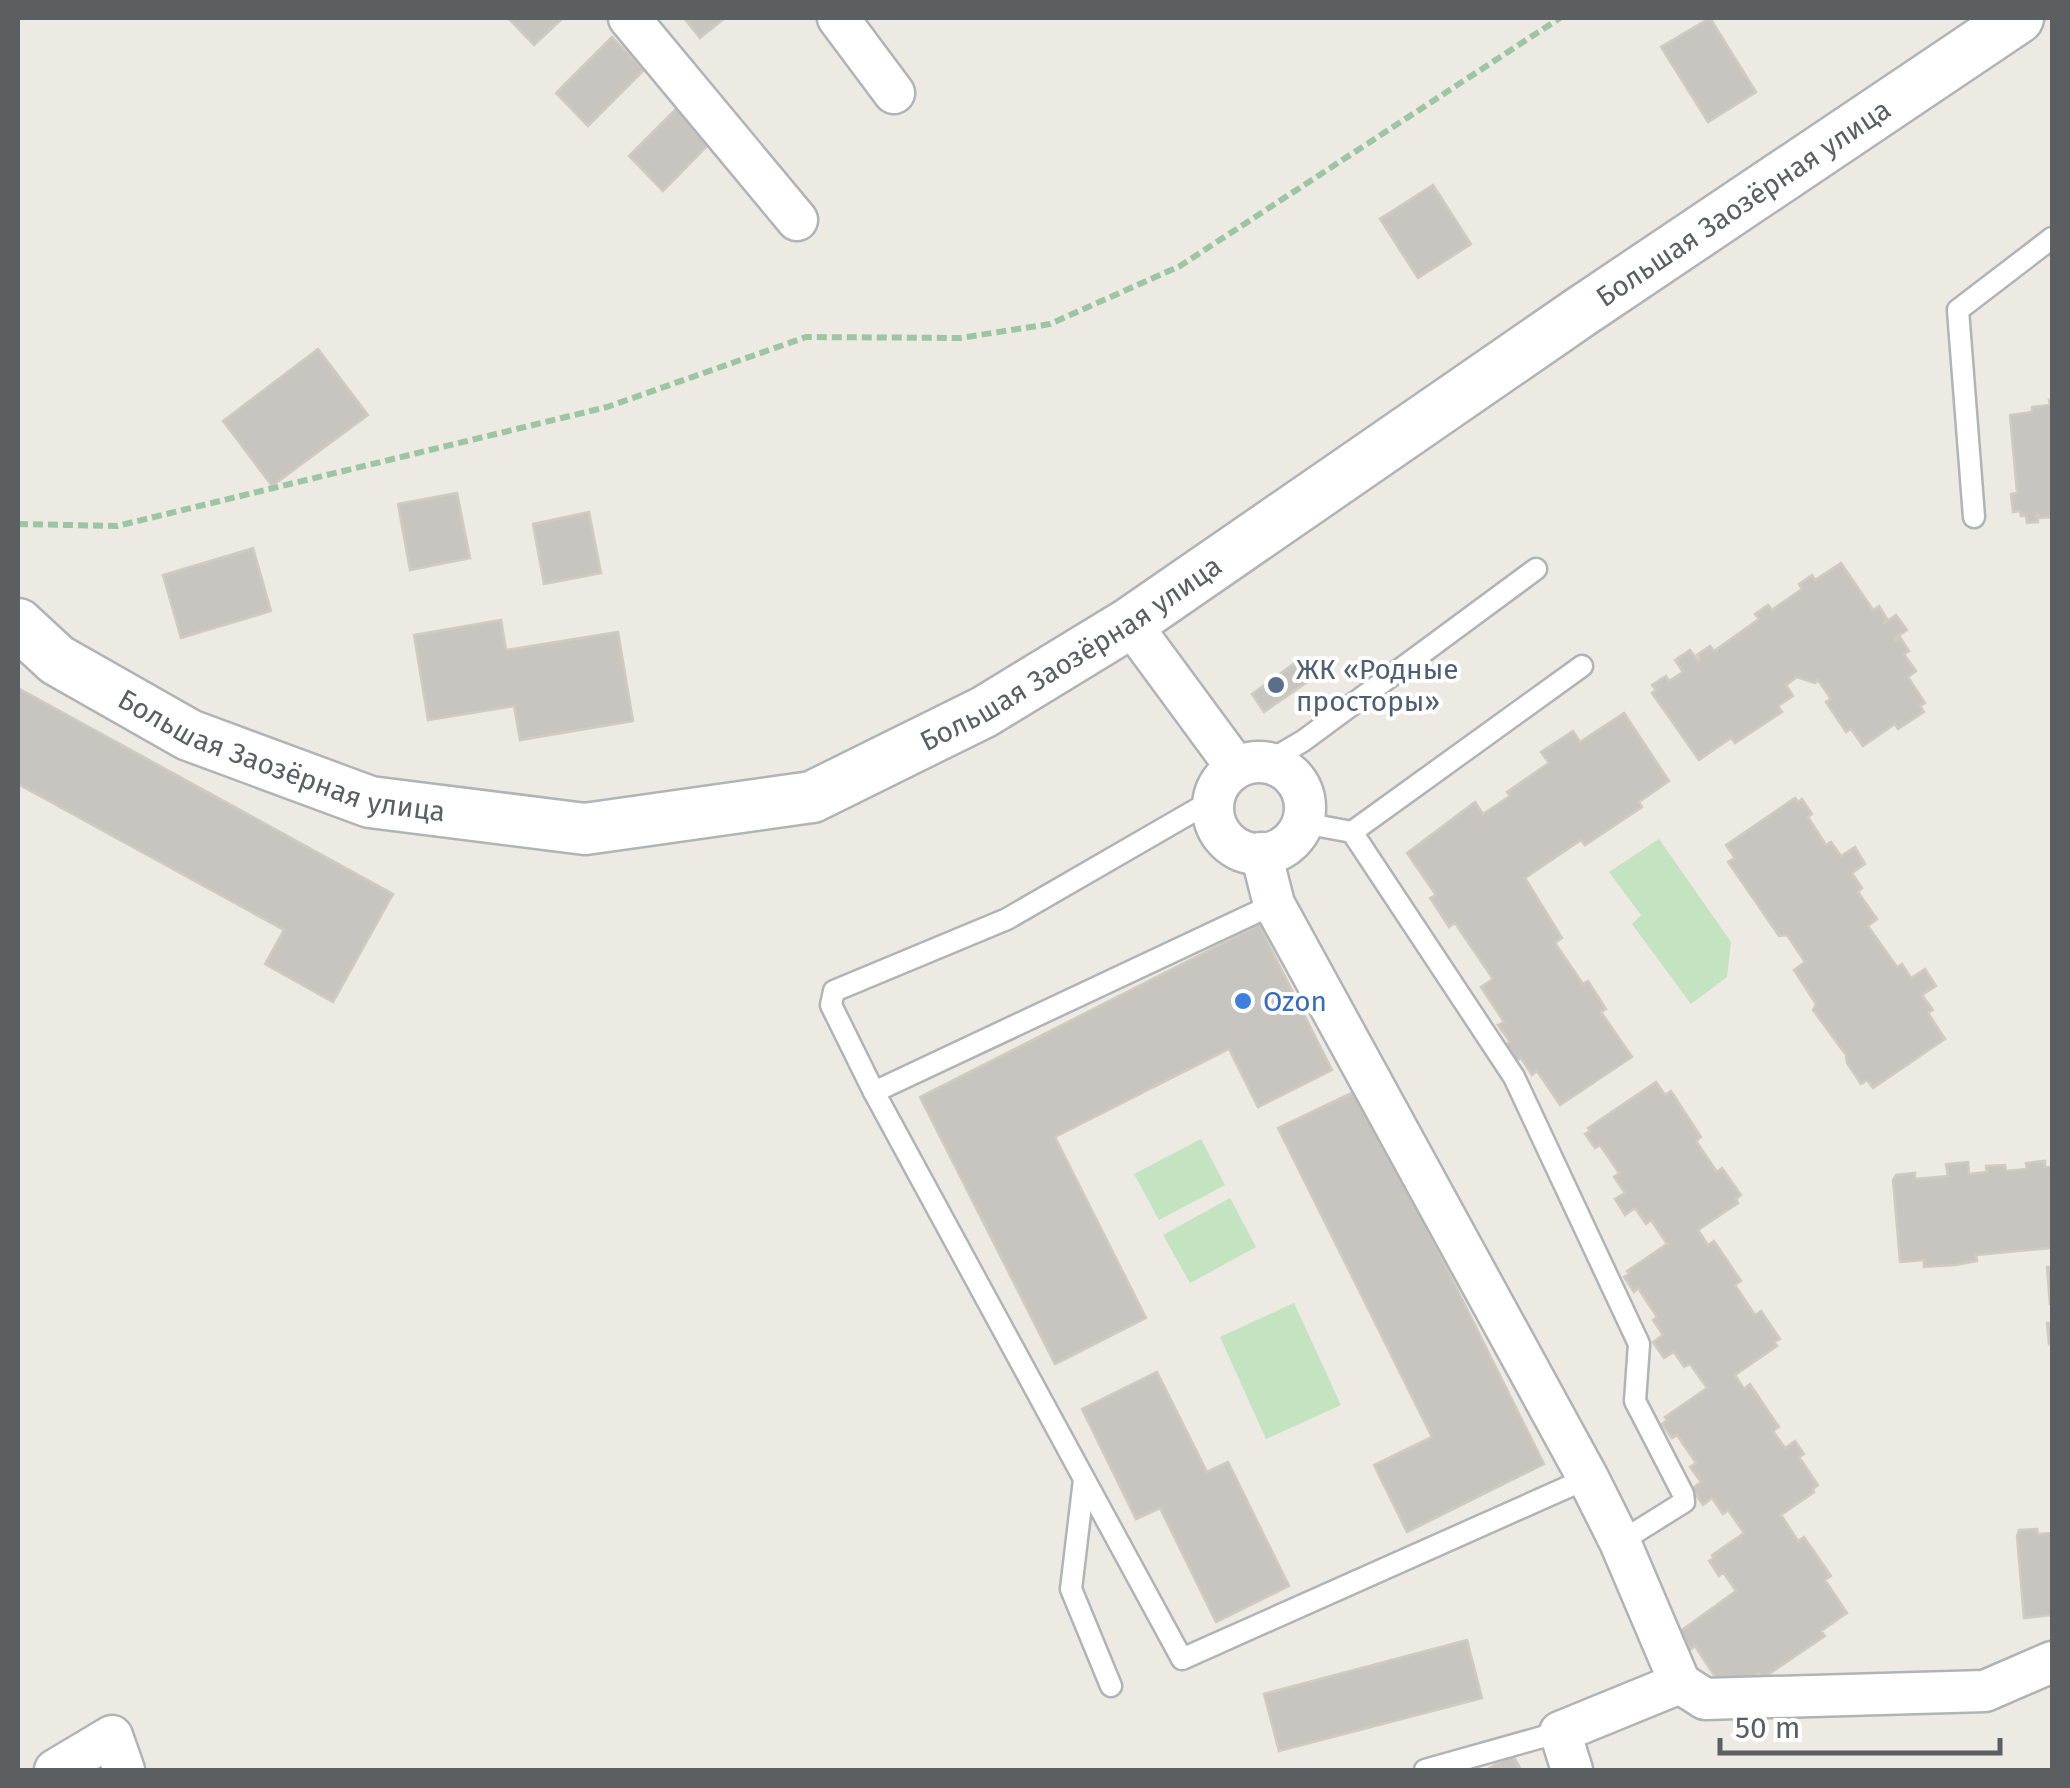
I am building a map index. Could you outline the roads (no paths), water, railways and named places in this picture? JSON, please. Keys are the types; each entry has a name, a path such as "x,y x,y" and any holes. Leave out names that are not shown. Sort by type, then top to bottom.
{"street":[{"path":"629,18 797,220"},
{"path":"838,18 894,93"},
{"name":"Большая Заозёрная улица","path":"18,624 57,660 190,735 370,802 585,830 812,797 984,712 1130,623 1566,322 2018,18"},
{"path":"1130,623 1251,764"},
{"path":"1251,764 1282,768 1302,792 1303,823 1296,837 1271,853 1242,852 1228,844 1213,819 1213,800 1224,777 1251,764"},
{"path":"1261,853 1274,904 1588,1478 1680,1683 1705,1698 1985,1691 2052,1662"},
{"path":"1572,1770 1560,1732 1680,1683"},
{"path":"55,1770 112,1736 124,1770"}],"lane":[{"path":"1974,517 1958,310 2052,238"},
{"path":"1251,764 1302,741 1536,569"},
{"path":"1352,832 1582,666"},
{"path":"1213,800 1007,919 834,991 832,1005 874,1092 1182,1658 1588,1478"},
{"path":"1303,823 1352,832 1514,1077 1638,1344 1635,1400 1684,1502 1620,1542"},
{"path":"874,1092 1274,904"},
{"path":"1084,1480 1071,1589 1111,1686"},
{"path":"1425,1770 1560,1732"}],"place":[{"name":"ЖК «Родные просторы»","path":"1276,685"},
{"name":"Ozon","path":"1243,1001"}]}
